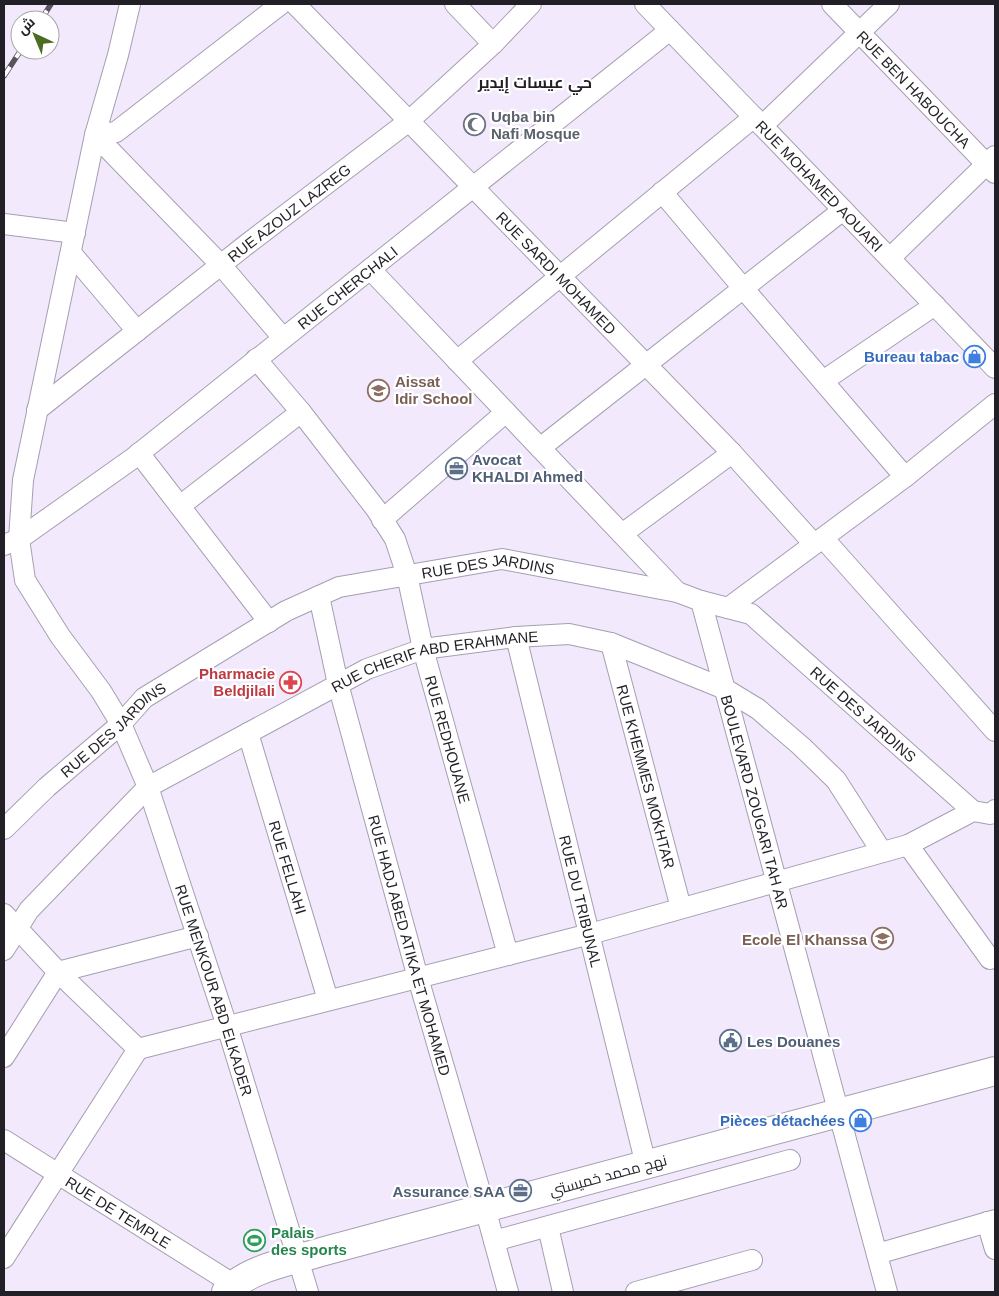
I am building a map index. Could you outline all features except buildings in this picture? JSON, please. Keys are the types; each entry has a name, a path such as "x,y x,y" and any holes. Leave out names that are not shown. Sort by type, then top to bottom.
{"main road":[{"name":"نهج محمد خميستي","path":"230,1288 255,1273 298,1259 995,1071"}],"street":[{"name":"RUE MENKOUR ABD ELKADER","path":"130,4 118,55 95,135 11,542 25,580 60,636 101,691 121,724 148,787 227,1026 308,1292"},
{"path":"95,135 116,132 281,4"},
{"name":"RUE SARDI MOHAMED","path":"295,4 818,541 995,731"},
{"path":"455,4 493,44"},
{"name":"RUE AZOUZ LAZREG","path":"38,410 221,265 409,121 493,44 531,4"},
{"name":"RUE MOHAMED AOUARI","path":"645,4 995,368"},
{"name":"RUE BEN HABOUCHA","path":"832,4 992,165"},
{"path":"457,361 662,192 758,121 860,32 889,4"},
{"name":"RUE CHERCHALI","path":"11,542 139,453 670,30"},
{"path":"95,135 221,265 282,338"},
{"path":"890,258 992,165"},
{"path":"662,192 905,477"},
{"path":"540,448 843,210"},
{"path":"4,224 75,233"},
{"path":"71,253 137,331"},
{"path":"370,269 677,592"},
{"path":"823,381 935,306"},
{"name":"RUE REDHOUANE","path":"256,359 301,412 395,539 407,576 422,649 508,955"},
{"path":"728,608 905,477 995,404"},
{"path":"180,506 301,412"},
{"path":"382,520 506,412"},
{"path":"139,453 269,622"},
{"path":"622,534 732,453"},
{"name":"RUE DES JARDINS","path":"4,829 47,787 121,724 144,698 286,611 339,587 502,559 677,592 701,601 751,614 989,813"},
{"name":"RUE HADJ ABED ATIKA ET MOHAMED","path":"319,596 338,684 418,978 508,1292"},
{"name":"BOULEVARD ZOUGARI TAH AR","path":"701,601 887,1292"},
{"name":"RUE CHERIF ABD ERAHMANE","path":"4,950 10,921 29,910 148,787 367,669 422,649 516,637 569,634 611,643 725,689 758,709 801,746 836,780 882,852"},
{"name":"RUE DU TRIBUNAL","path":"516,637 646,1165"},
{"name":"RUE KHEMMES MOKHTAR","path":"611,643 681,908"},
{"name":"RUE FELLAHI","path":"248,733 328,1000"},
{"path":"4,1258 138,1048 590,934 908,845 989,813"},
{"path":"908,845 990,959"},
{"path":"10,921 58,972 138,1048"},
{"path":"4,1057 58,972 198,936"},
{"name":"RUE DE TEMPLE","path":"4,1140 230,1288"},
{"path":"494,1241 790,1160"},
{"path":"877,1254 991,1221 995,1249"},
{"path":"548,1227 563,1292"},
{"path":"636,1292 689,1285 752,1260"}],"railway":[{"path":"47,10 51,4"},
{"path":"4,76 14,60"}],"place":[{"name":"Uqba bin Nafi Mosque","path":"475,125"},
{"name":"Bureau tabac","path":"975,356"},
{"name":"Aissat Idir School","path":"379,390"},
{"name":"Avocat KHALDI Ahmed","path":"456,468"},
{"name":"Pharmacie Beldjilali","path":"291,682"},
{"name":"Ecole El Khanssa","path":"883,939"},
{"name":"Les Douanes","path":"731,1041"},
{"name":"Pièces détachées","path":"861,1120"},
{"name":"Assurance SAA","path":"521,1191"},
{"name":"Palais des sports","path":"255,1241"}],"district":[{"name":"حي عيسات إيدير","path":"535,82"}]}
